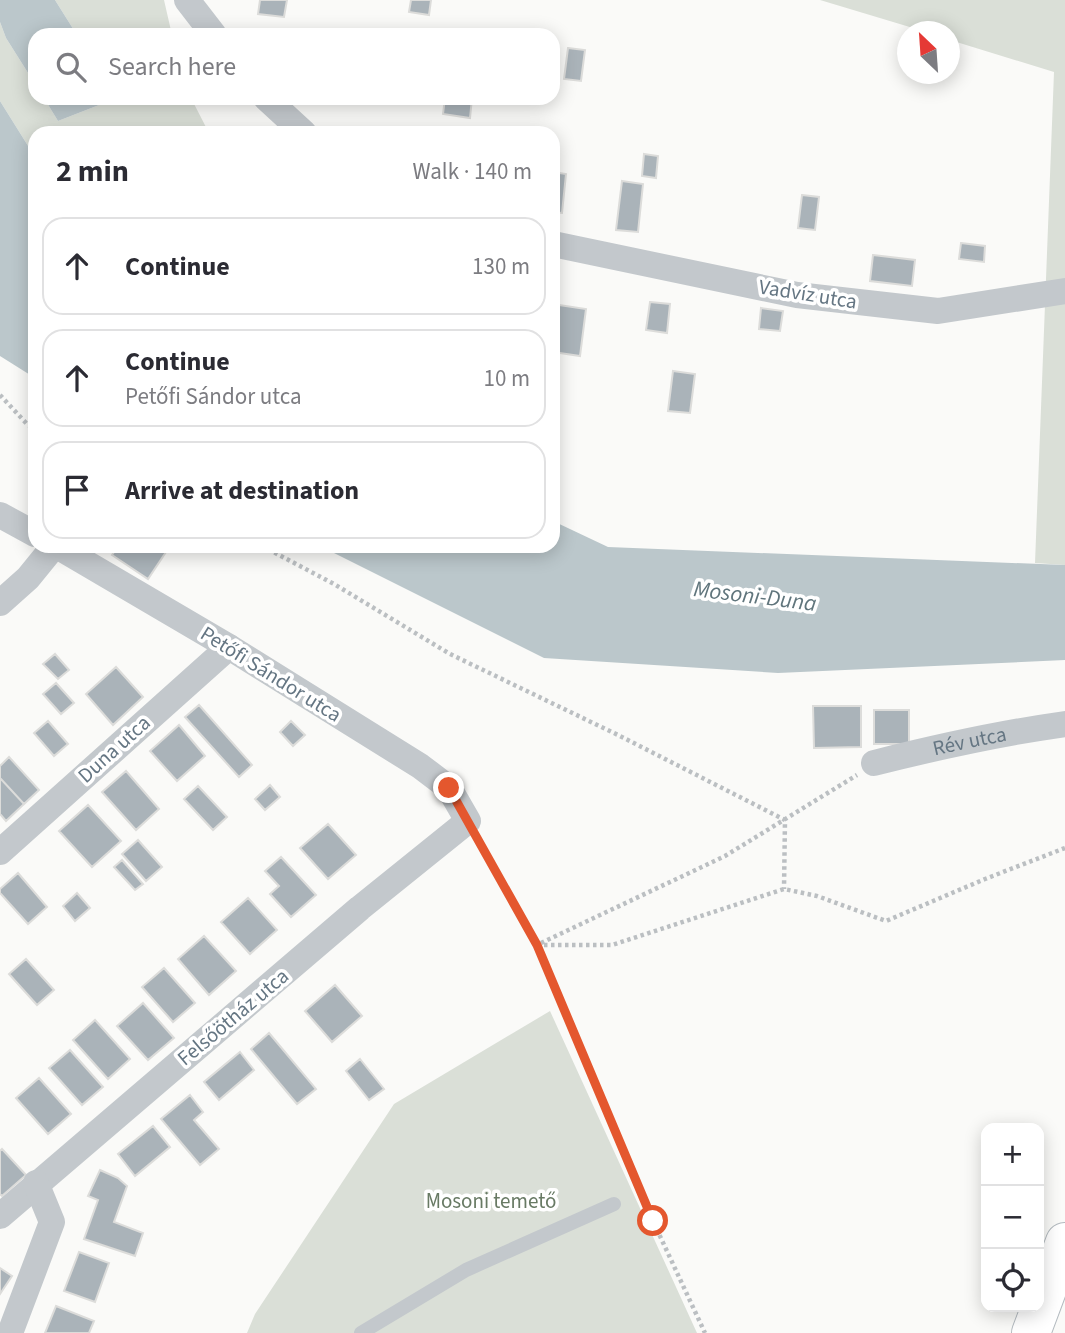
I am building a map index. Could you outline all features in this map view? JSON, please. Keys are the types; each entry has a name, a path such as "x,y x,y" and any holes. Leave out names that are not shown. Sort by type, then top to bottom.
{"main road":[{"path":"1031,1333 1065,1242"}],"street":[{"path":"187,0 209,28"},
{"path":"273,105 296,126"},
{"name":"Vadvíz utca","path":"560,245 797,295 938,311 1065,291"},
{"path":"0,515 28,530"},
{"path":"0,603 49,553"},
{"name":"Petőfi Sándor utca","path":"67,553 229,647 420,766 449,788 468,821"},
{"name":"Duna utca","path":"0,852 229,647"},
{"name":"Rév utca","path":"874,763 937,747 1065,724"},
{"name":"Felsőötház utca","path":"0,1216 360,908 468,821"},
{"path":"10,1333 52,1222 36,1183"}],"lane":[{"path":"361,1333 466,1270 614,1204"}],"path":[{"path":"0,395 28,425"},
{"path":"275,553 334,584 450,654 785,820"},
{"path":"537,945 725,856 874,763"},
{"path":"784,889 785,820"},
{"path":"468,821 537,945 653,1221 705,1333"},
{"path":"537,945 612,945 784,889 817,896 886,921 985,878 1065,848"}],"green space":[{"path":"55,0 164,0 170,28 73,28"},
{"path":"820,0 1065,0 1065,565 1035,563 1054,72 960,43 960,21 897,21 897,23"},
{"path":"0,22 6,38 28,73 28,105 48,105 58,121 99,105 195,105 205,126 28,126 28,146 0,101"},
{"name":"Mosoni temető","path":"550,1011 697,1333 247,1333 255,1314 394,1104"}],"water":[{"path":"0,0 55,0 73,28 28,28 28,73 6,38 0,22"},
{"path":"0,101 28,146 28,374 0,356"},
{"path":"48,105 99,105 58,121"},
{"name":"Mosoni-Duna","path":"560,524 608,547 1065,565 1065,660 778,673 544,658 334,553 560,553"}],"building":[{"path":"260,0 287,0 284,17 258,14"},
{"path":"411,0 431,0 429,15 409,12"},
{"path":"568,48 585,50 581,81 564,79"},
{"path":"444,105 471,105 470,118 443,114"},
{"path":"644,154 658,156 656,178 642,176"},
{"path":"560,173 566,174 560,213"},
{"path":"622,181 643,184 638,232 616,230"},
{"path":"802,195 819,197 815,230 798,228"},
{"path":"961,243 985,246 984,262 959,259"},
{"path":"873,255 915,260 912,286 870,281"},
{"path":"650,302 670,304 667,333 646,330"},
{"path":"560,305 586,309 580,356 560,353"},
{"path":"761,308 783,311 780,331 759,329"},
{"path":"673,371 695,374 690,413 668,411"},
{"path":"113,553 165,553 148,579 112,555"},
{"path":"55,654 69,670 58,679 43,664"},
{"path":"116,667 143,697 113,725 86,694"},
{"path":"56,683 74,703 61,714 43,694"},
{"path":"199,705 252,765 239,777 185,717"},
{"path":"813,706 861,706 861,747 814,748"},
{"path":"874,710 909,710 909,744 874,744"},
{"path":"48,721 68,744 54,756 34,733"},
{"path":"291,721 305,735 293,746 280,732"},
{"path":"179,725 205,756 177,781 150,751"},
{"path":"9,757 39,790 24,804 0,778 0,766"},
{"path":"126,771 159,809 136,830 102,792"},
{"path":"0,778 24,804 6,821 0,814"},
{"path":"270,785 280,797 265,810 255,799"},
{"path":"198,786 227,817 213,830 184,799"},
{"path":"88,805 121,841 92,867 59,831"},
{"path":"328,824 356,855 328,879 300,848"},
{"path":"138,840 162,867 146,881 122,854"},
{"path":"281,857 316,895 291,917 270,894 279,886 265,871"},
{"path":"122,860 143,884 135,890 114,867"},
{"path":"18,873 47,907 28,924 0,893 0,889"},
{"path":"77,893 90,908 75,921 63,906"},
{"path":"248,898 277,930 250,954 221,922"},
{"path":"204,936 236,971 209,995 178,959"},
{"path":"26,959 54,990 37,1005 9,974"},
{"path":"164,968 195,1003 173,1022 142,987"},
{"path":"335,985 362,1016 332,1042 305,1011"},
{"path":"143,1003 174,1038 148,1060 117,1026"},
{"path":"95,1020 130,1059 108,1079 73,1040"},
{"path":"269,1033 316,1089 297,1104 251,1049"},
{"path":"70,1050 103,1087 82,1105 49,1068"},
{"path":"240,1052 254,1070 219,1100 204,1082"},
{"path":"360,1059 384,1089 369,1100 346,1071"},
{"path":"39,1078 71,1114 48,1134 16,1098"},
{"path":"190,1095 203,1112 194,1120 219,1149 200,1165 161,1119"},
{"path":"153,1126 170,1147 135,1176 118,1154"},
{"path":"2,1149 26,1175 2,1196 0,1151"},
{"path":"100,1170 118,1178 127,1186 114,1222 143,1233 135,1256 84,1239 98,1200 88,1196"},
{"path":"79,1252 109,1263 95,1302 64,1291"},
{"path":"0,1268 12,1276 0,1294"},
{"path":"56,1306 94,1321 89,1333 45,1333"}],"route":[{"path":"449,788 537,945 653,1221"}]}
